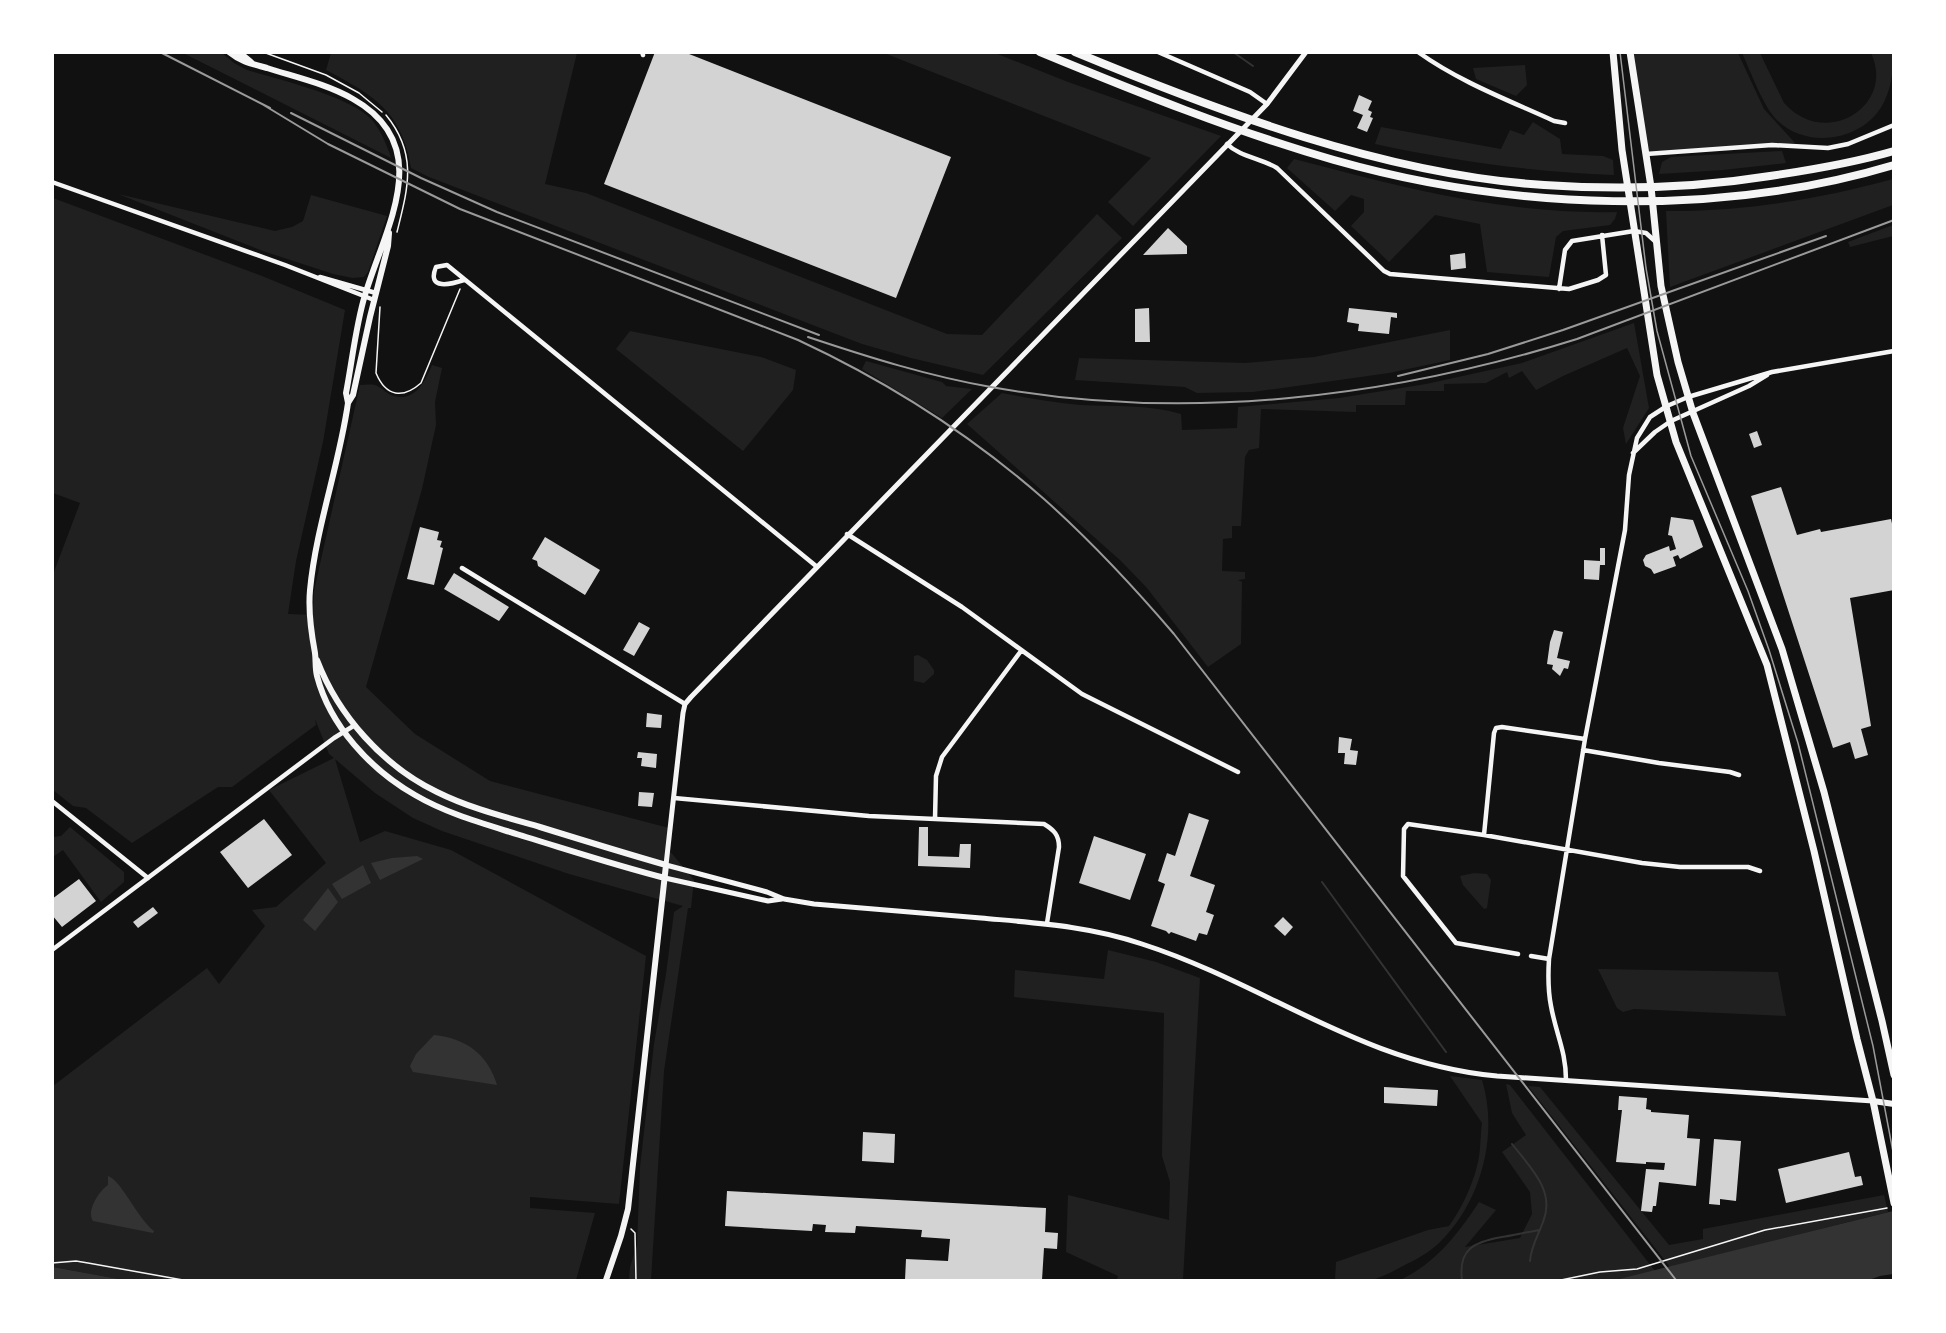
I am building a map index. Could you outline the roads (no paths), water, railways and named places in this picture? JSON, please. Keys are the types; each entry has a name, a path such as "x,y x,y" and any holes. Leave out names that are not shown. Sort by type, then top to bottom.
{"highway":[{"path":"1040,52 1225,125 1334,160 1443,185 1535,198 1665,201 1769,191 1893,165"},
{"path":"1075,52 1236,114 1347,149 1446,171 1543,185 1664,187 1749,180 1825,167 1893,151"}],"main road":[{"path":"230,52 242,61 340,92 352,98 372,112 391,136 396,151 400,179 396,205 365,294 346,393 348,404"},
{"path":"239,52 260,66"},
{"path":"1613,52 1622,150 1652,347 1676,442 1767,665 1873,1101 1893,1205"},
{"path":"1630,52 1646,154 1663,295 1678,362 1693,413 1782,649 1827,801 1882,1021 1893,1075"},
{"path":"388,233 388,246 348,404 316,546 309,610 316,673 322,689 333,714 357,748 387,776 417,796 472,819 665,878"},
{"path":"315,654 325,679 368,740 395,766 437,792 480,809 666,865 632,1173 624,1227 606,1281"},
{"path":"1873,1101 1893,1104"}],"street":[{"path":"1158,52 1250,92 1267,104"},
{"path":"1306,52 1267,104 697,689 686,704 666,865 767,892 784,899 814,904 1047,923 1106,934 1165,951 1213,971 1357,1040 1416,1061 1479,1074 1873,1101"},
{"path":"1418,52 1441,69 1464,81 1554,121 1565,123"},
{"path":"1646,154 1772,146 1828,148 1848,144 1893,125"},
{"path":"1227,144 1233,150 1277,168 1384,271 1396,275 1559,289 1576,287 1606,276 1602,235"},
{"path":"52,182 365,294 374,300"},
{"path":"1559,289 1567,245 1577,238 1634,231 1646,233 1658,243"},
{"path":"464,280 446,286 440,284 435,280 436,267 447,265 816,566"},
{"path":"365,294 376,293"},
{"path":"1566,1080 1566,1060 1551,1008 1548,983 1549,959 1583,750 1625,530 1629,474 1637,438 1650,417 1667,406 1688,397 1772,372 1893,351"},
{"path":"1633,453 1655,432 1671,422 1749,386 1772,372"},
{"path":"847,534 962,607 1082,694 1238,772"},
{"path":"462,568 686,704"},
{"path":"935,819 936,776 942,757 1021,651"},
{"path":"52,951 355,724"},
{"path":"1484,835 1496,728 1585,739"},
{"path":"1583,750 1730,772 1739,776"},
{"path":"674,798 868,816 1044,824 1053,829 1059,840 1047,923"},
{"path":"52,801 148,878"},
{"path":"1518,954 1456,943 1403,876 1404,829 1408,824 1670,866 1748,867 1760,871"},
{"path":"665,878 768,901 784,899"},
{"path":"1531,956 1549,959"}],"waterway":[{"path":"1233,52 1253,66"},
{"path":"1322,882 1446,1052"},
{"path":"1512,1144 1539,1180 1546,1200 1546,1211 1530,1261"},
{"path":"1462,1280 1463,1261 1470,1249 1476,1245 1483,1241 1540,1230"}],"tram line":[{"path":"1620,52 1646,268 1657,331 1691,456 1748,591 1798,743 1873,1046 1894,1157"}],"railway":[{"path":"160,52 270,108"},
{"path":"262,104 328,144 460,209 798,340 831,356 927,411 1016,475 1095,548 1174,634 1676,1280"},
{"path":"291,113 421,178 497,212 819,335"},
{"path":"808,337 921,372 991,387 1064,397 1138,403 1213,403 1287,398 1360,389 1434,376 1577,339 1894,220"},
{"path":"1398,376 1488,354 1563,330 1826,236"}]}
